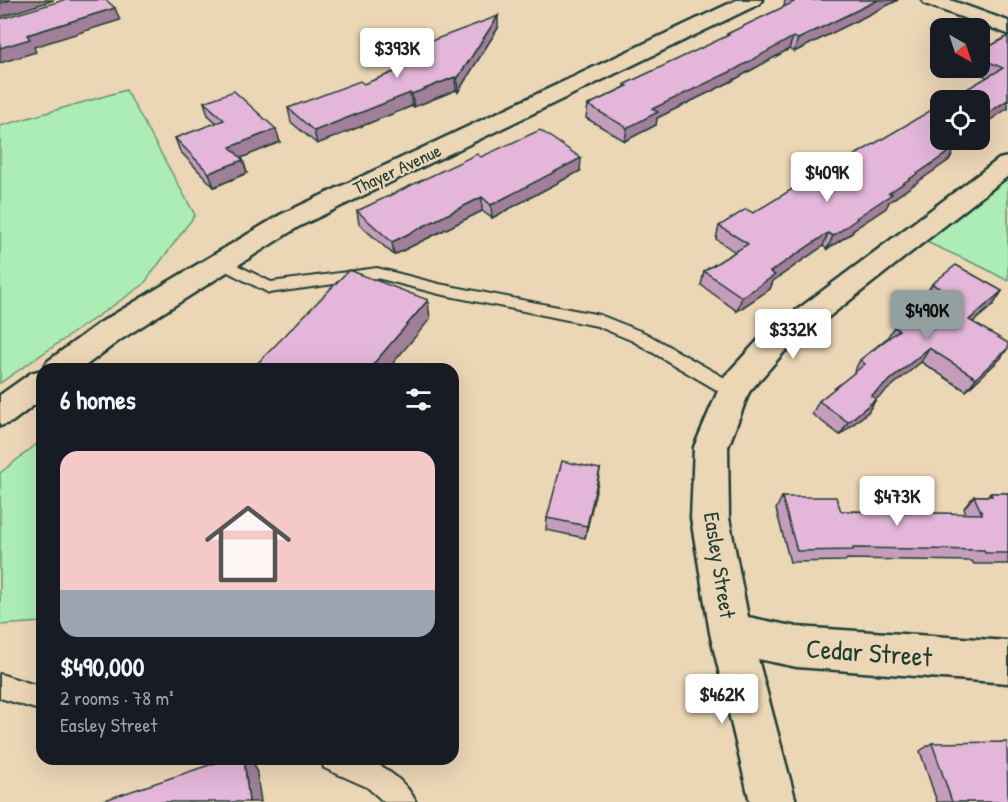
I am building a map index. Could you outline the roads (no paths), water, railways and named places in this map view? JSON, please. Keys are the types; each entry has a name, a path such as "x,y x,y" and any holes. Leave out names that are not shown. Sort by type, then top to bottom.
{"street":[{"name":"Thayer Avenue","path":"67,363 109,332 289,221 752,0"},
{"path":"932,0 1008,28"},
{"name":"Easley Street","path":"773,802 731,633 710,518 711,447 735,386 773,344 1008,165"},
{"path":"0,412 36,386"},
{"name":"Cedar Street","path":"731,633 797,647 1008,662"}],"lane":[{"path":"221,262 268,288 377,273 439,289 600,321 639,337 733,391"},
{"path":"0,686 36,697"},
{"path":"347,765 376,778 403,802"}]}
